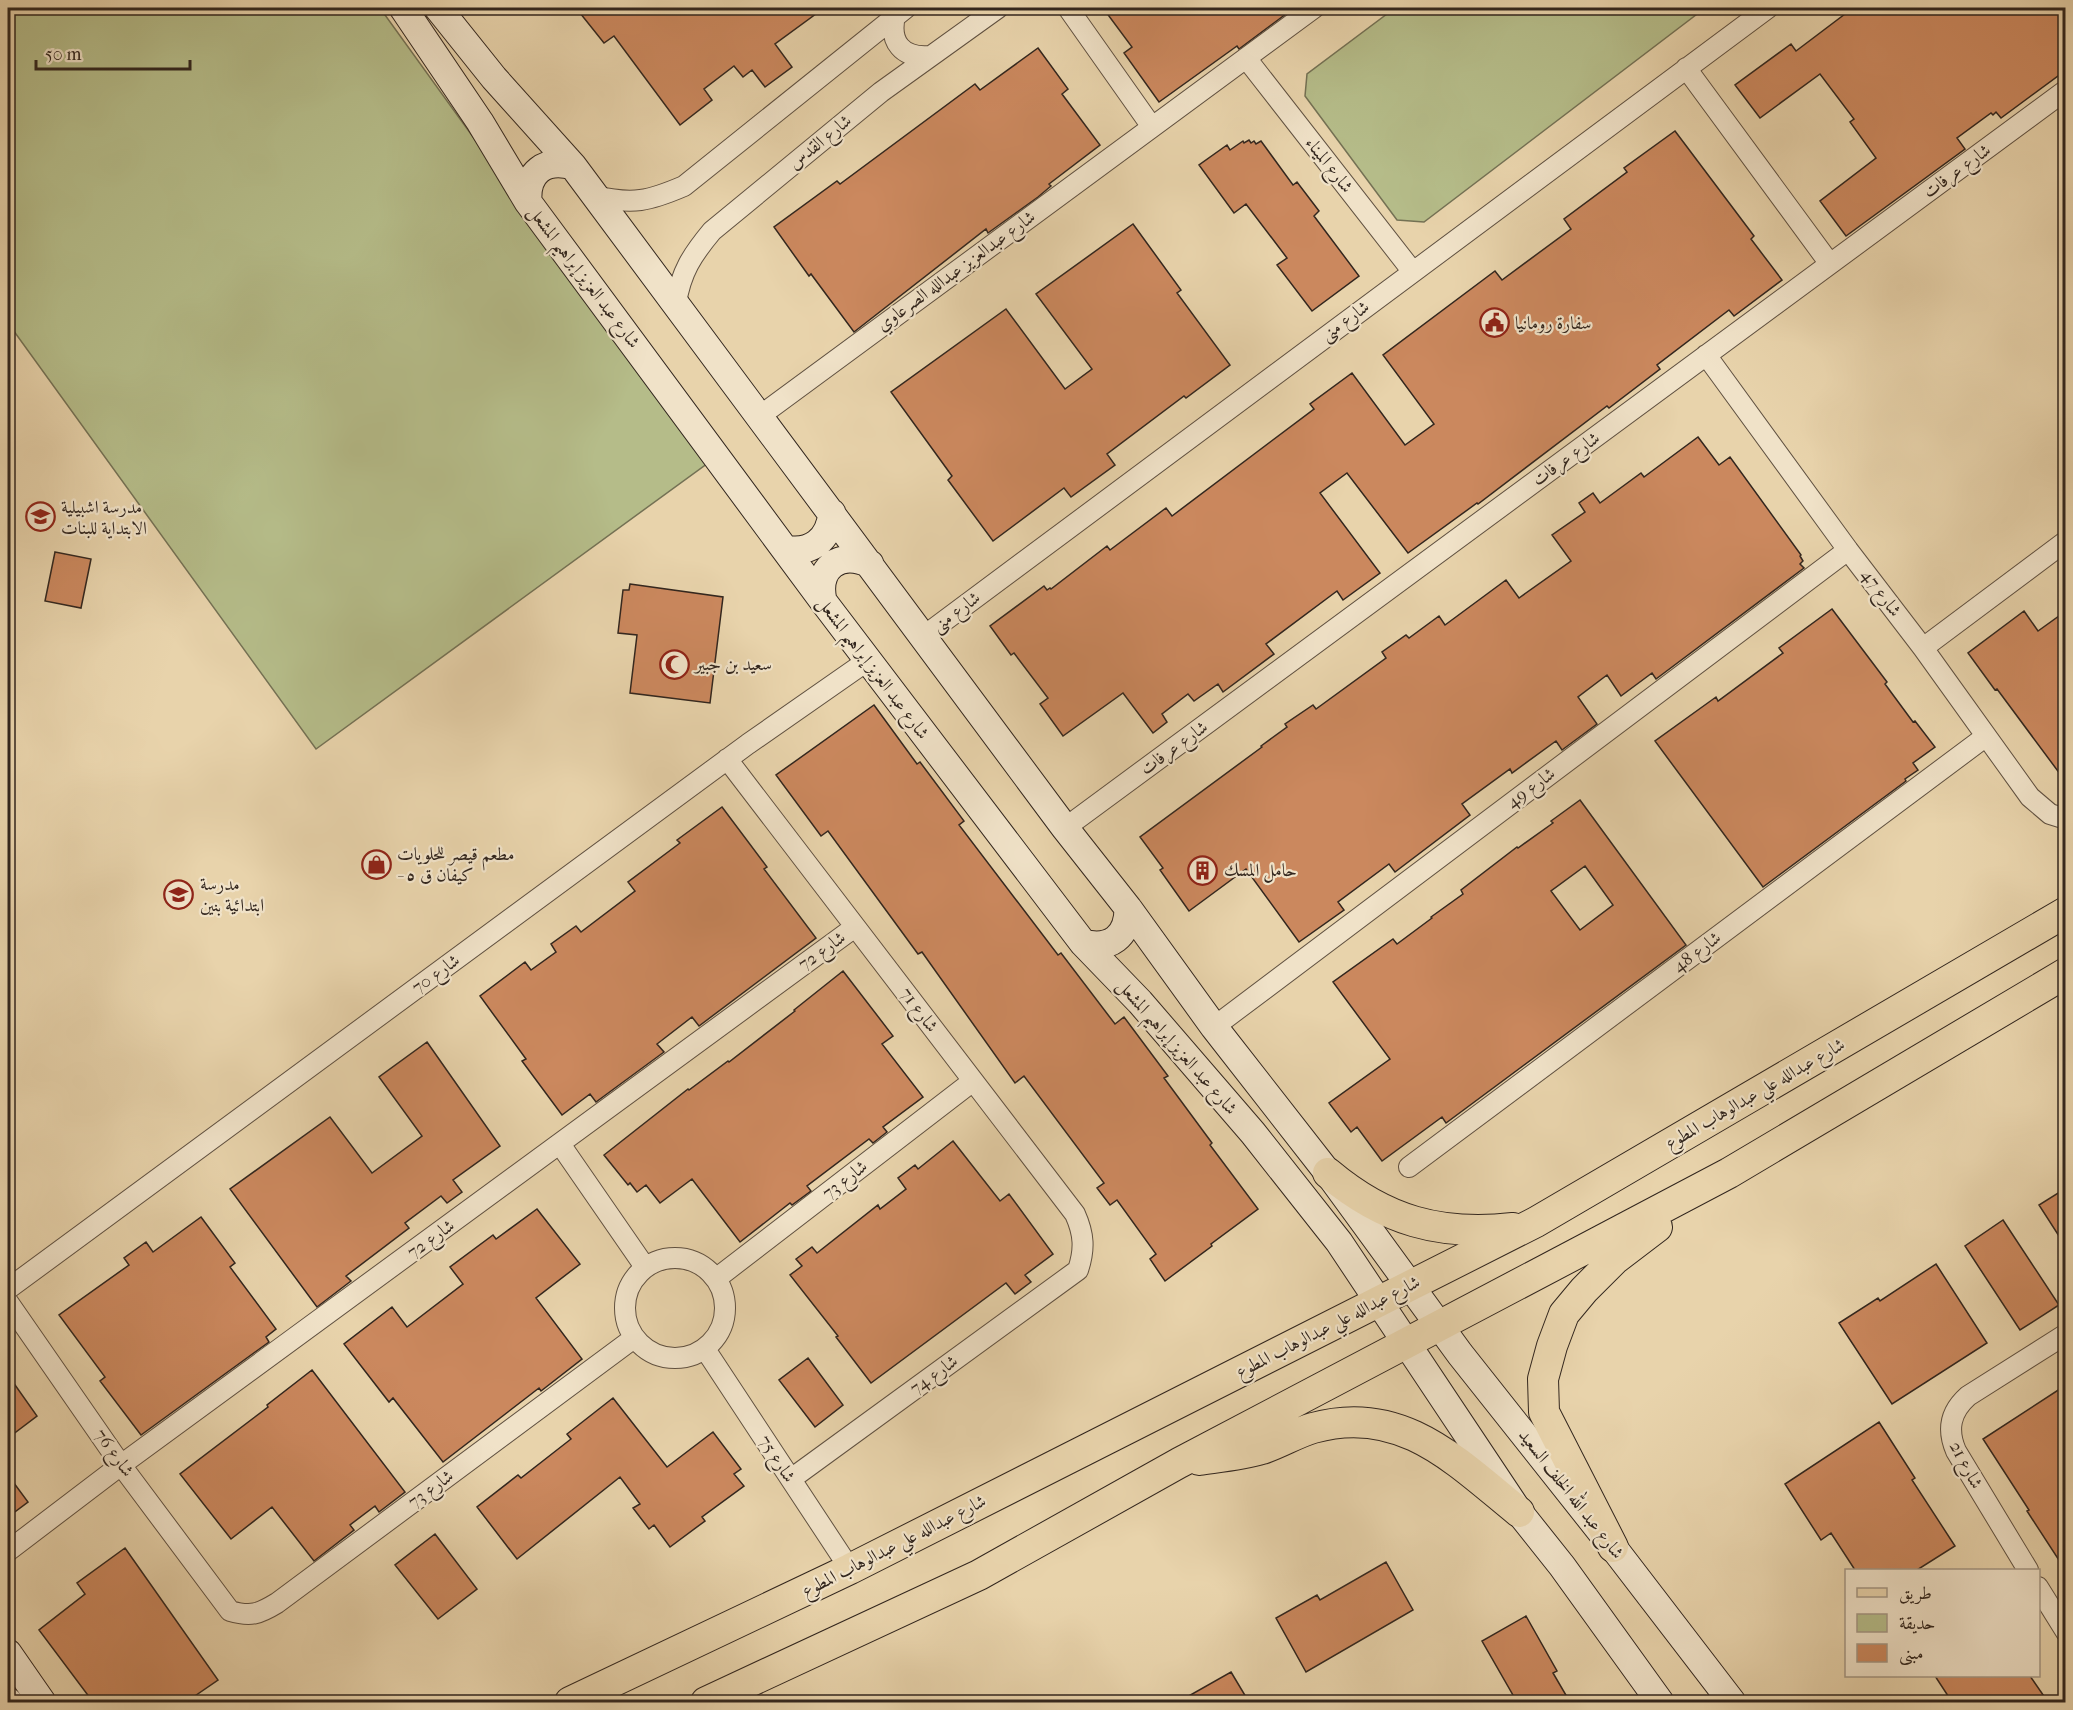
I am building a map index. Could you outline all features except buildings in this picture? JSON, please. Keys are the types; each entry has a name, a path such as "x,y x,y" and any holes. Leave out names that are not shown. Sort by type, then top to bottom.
{"main road":[{"name":"شارع عبد العزيز إبراهيم المشعل","path":"404,8 480,122 528,202 823,602 1083,943 1140,1002 1253,1133 1339,1242 1378,1301"},
{"name":"شارع عبد العزيز إبراهيم المشعل","path":"438,8 494,78 573,165 1214,1027 1412,1285"},
{"path":"528,202 527,190 538,170 549,164 573,165"},
{"path":"785,549 796,551 818,544 831,525 832,513"},
{"path":"823,602 820,588 824,575 832,565 844,559 858,558 870,564"},
{"path":"1083,943 1094,946 1116,939 1124,930 1128,909"},
{"name":"شارع عبدالله علي عبدالوهاب المطوع","path":"570,1702 850,1569 1536,1222 2066,912"},
{"path":"706,1702 979,1575 1179,1462 1729,1173 2066,973"},
{"path":"1328,1173 1344,1187 1380,1209 1420,1224 1466,1231 1513,1228 1536,1222"},
{"path":"1613,1547 1544,1412 1543,1379 1552,1346 1564,1314 1615,1259 1729,1173"},
{"name":"شارع عبد الله الخلف السعيد","path":"1412,1285 1439,1325 1732,1702"},
{"path":"1378,1301 1519,1512 1562,1566 1660,1702"},
{"path":"1179,1462 1230,1456 1260,1449 1311,1429 1337,1423 1378,1424 1404,1430 1441,1449 1519,1512"},
{"path":"8,1653 42,1702"}],"street":[{"name":"شارع القدس","path":"676,303 684,270 695,251 712,231 881,92 998,8"},
{"path":"1068,8 1152,127"},
{"name":"شارع عبدالعزيز عبدالله الصرعاوي","path":"760,416 1314,8"},
{"name":"شارع منى","path":"924,636 1768,8"},
{"path":"900,12 893,26 894,37 899,47 908,54 919,57 930,56"},
{"path":"595,196 616,201 638,202 662,196 684,186 900,12"},
{"name":"شارع الميناء","path":"1246,58 1413,272"},
{"path":"1686,68 1830,264"},
{"name":"شارع عرفات","path":"1065,828 2066,90"},
{"name":"شارع 47","path":"1707,355 2037,806 2050,814 2066,819"},
{"path":"1923,648 2066,541"},
{"name":"شارع 49","path":"1214,1027 1848,550"},
{"name":"شارع 70","path":"8,1289 727,759 867,660"},
{"name":"شارع 48","path":"1409,1167 1985,737"},
{"name":"شارع 71","path":"727,759 1075,1214 1084,1241 1083,1255 1078,1270"},
{"name":"شارع 72","path":"8,1551 121,1464 855,927"},
{"name":"شارع 73","path":"717,1278 973,1081"},
{"path":"560,1144 645,1267"},
{"path":"683,1258 702,1265 717,1278 724,1296 725,1316 718,1334 705,1349 687,1357 667,1358 649,1351 634,1338 626,1320 626,1300 632,1281 645,1267 663,1259 683,1258"},
{"name":"شارع 74","path":"791,1479 1078,1270"},
{"name":"شارع 76","path":"8,1302 121,1464 223,1602"},
{"name":"شارع 21","path":"2027,1569 1956,1451 1951,1439 1950,1426 1959,1404 1968,1396 2066,1334"},
{"name":"شارع 73","path":"223,1602 230,1611 245,1615 261,1613 277,1604 634,1338"},
{"name":"شارع 75","path":"705,1349 850,1569"},
{"path":"2040,1590 2066,1632"}],"green space":[{"path":"8,8 380,8 708,463 316,749 8,323"},
{"path":"1395,8 1705,8 1424,222 1397,220 1305,96 1307,74"}],"place":[{"name":"سفارة رومانيا","path":"1494,323"},
{"name":"مدرسة اشبيلية الابتداية للبنات","path":"40,517"},
{"name":"سعيد بن جبير","path":"674,664"},
{"name":"مطعم قيصر للحلويات - كيفان ق ٥","path":"376,864"},
{"name":"حامل المسك","path":"1203,870"},
{"name":"مدرسة ابتدائية بنين","path":"179,894"}]}
